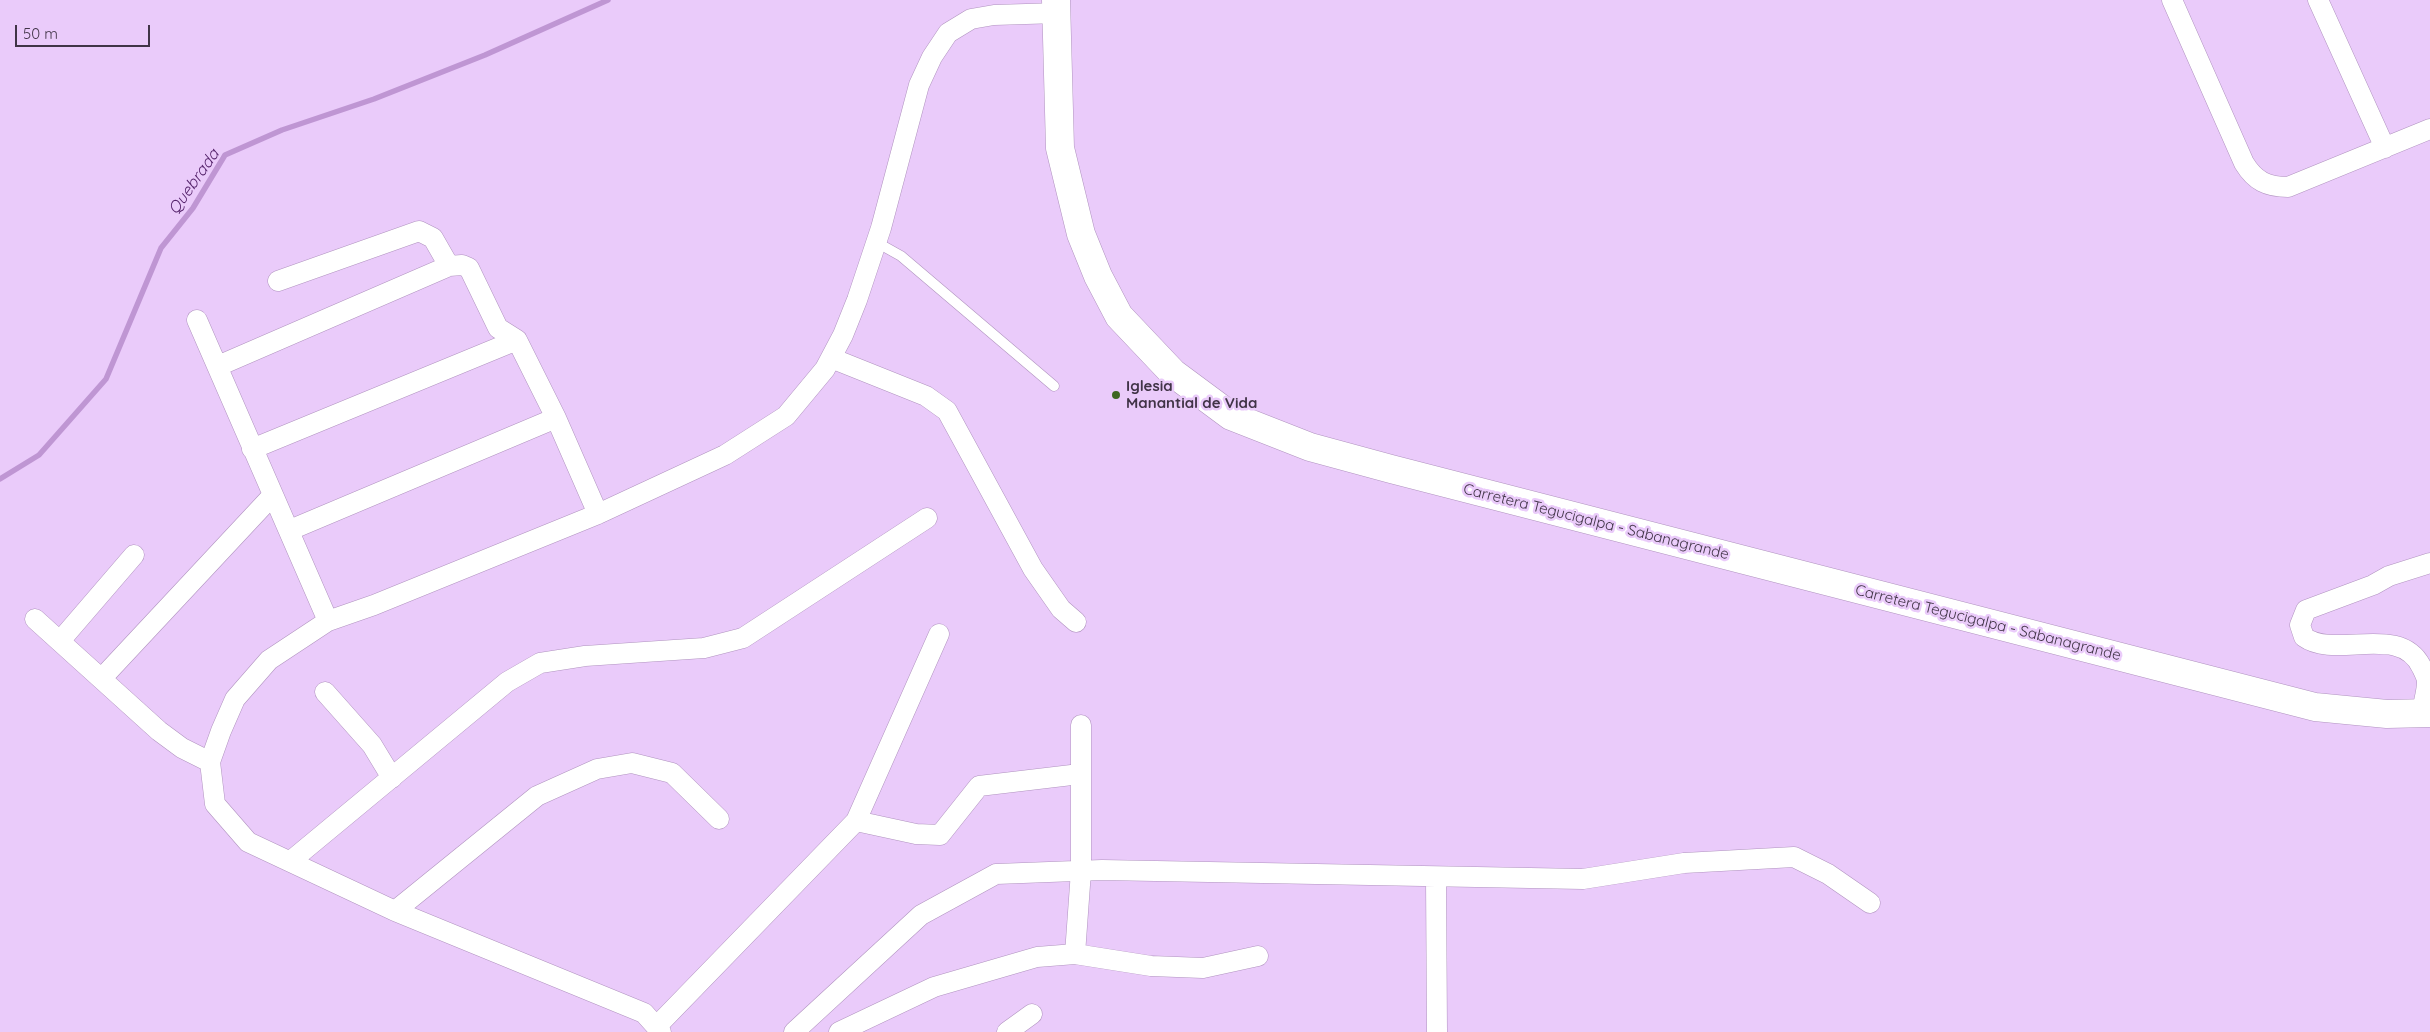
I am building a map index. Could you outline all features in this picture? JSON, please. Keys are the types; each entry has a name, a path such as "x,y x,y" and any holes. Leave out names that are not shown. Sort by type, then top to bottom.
{"highway":[{"name":"Carretera Tegucigalpa - Sabanagrande","path":"1057,6 1060,148 1080,234 1098,276 1119,316 1173,373 1231,416 1310,447 2315,707 2387,714 2426,713"}],"street":[{"path":"2172,0 2244,163 2251,174 2261,182 2274,187 2288,187 2430,129"},
{"path":"2318,0 2386,148"},
{"path":"939,634 856,821 659,1029 644,1014 395,911 292,860 248,842 215,804 210,762 235,699 269,660 328,621 374,605 598,514 725,455 786,416 825,369 857,300 876,242 919,85 932,57 948,33 971,19 1057,6"},
{"path":"278,281 419,231 433,238 448,266"},
{"path":"218,366 448,266 462,265 469,268 498,328 517,340 556,418 598,514"},
{"path":"197,320 328,621"},
{"path":"252,449 517,340"},
{"path":"831,358 926,396 947,411 1033,569 1061,609 1076,622"},
{"path":"290,530 556,418"},
{"path":"102,678 272,496"},
{"path":"292,860 507,682 540,663 585,656 704,648 744,638 927,518"},
{"path":"60,641 134,555"},
{"path":"2426,713 2427,681 2413,655 2402,648 2388,645 2318,644 2304,637 2300,625 2306,610 2373,585 2389,576 2430,563"},
{"path":"35,619 159,731 182,748 210,762"},
{"path":"326,692 372,745 392,778"},
{"path":"1075,954 1081,871 1081,725"},
{"path":"395,911 537,796 597,768 632,762 672,773 719,819"},
{"path":"856,821 916,834 940,835 979,786 1080,774"},
{"path":"794,1032 921,915 996,874 1081,871 1583,879 1684,863 1794,857 1828,874 1870,904"},
{"path":"1436,878 1437,1032"},
{"path":"838,1032 934,987 1037,957 1075,954 1151,966 1204,968 1258,956"},
{"path":"1007,1032 1032,1014"}],"lane":[{"path":"876,242 901,256 1054,386"}],"waterway":[{"name":"Quebrada","path":"0,479 39,455 106,379 161,248 193,208 225,155 282,130 374,99 485,55 608,0"}],"place":[{"name":"Iglesia Manantial de Vida","path":"1116,395"}]}
